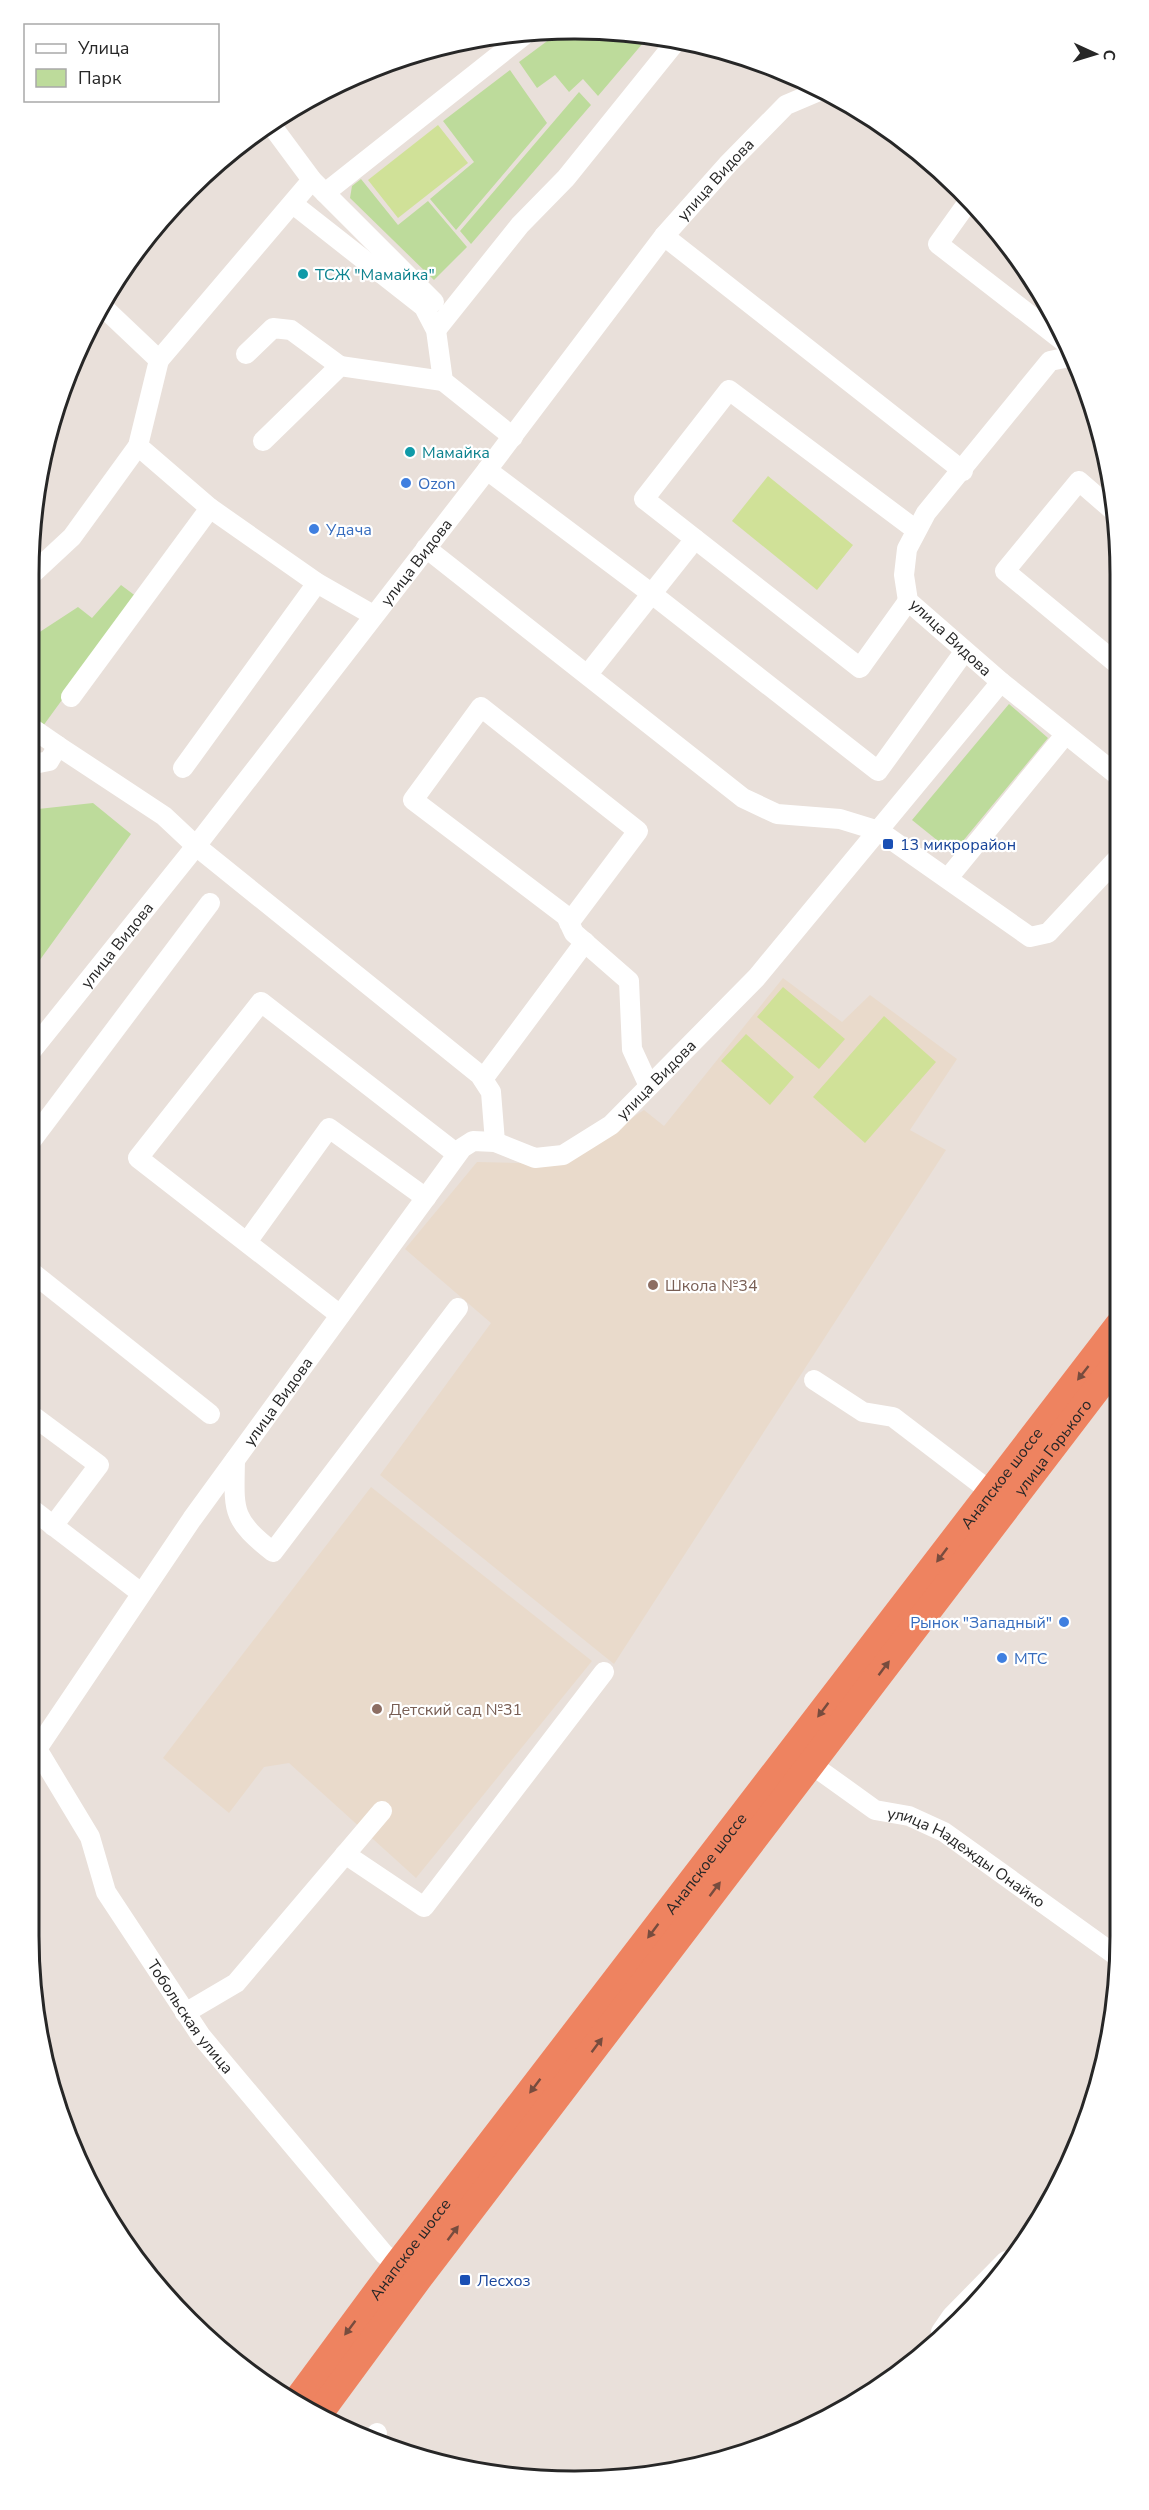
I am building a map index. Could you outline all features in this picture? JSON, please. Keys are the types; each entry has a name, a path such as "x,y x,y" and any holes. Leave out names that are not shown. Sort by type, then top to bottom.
{"highway":[{"name":"Анапское шоссе","path":"323,2408 418,2279 811,1764 1110,1339"},
{"name":"улица Горького","path":"999,1499 1110,1370"},
{"name":"Анапское шоссе","path":"301,2395 397,2265 999,1499"}],"street":[{"path":"39,567 72,537 138,446 159,360 292,204 513,43"},
{"path":"443,381 442,322 520,225 566,178 671,48"},
{"name":"улица Видова","path":"39,1040 196,846 373,615 488,470 664,236 729,163 786,105 811,94"},
{"path":"275,130 319,186 442,322"},
{"path":"292,204 442,322"},
{"path":"964,208 938,244 1052,332"},
{"path":"664,236 963,471"},
{"path":"108,312 159,360"},
{"path":"246,354 273,328 291,330 340,366 443,381 513,437"},
{"name":"улица Видова","path":"39,1736 235,1460 462,1148 473,1141 495,1142 535,1158 563,1155 611,1125 757,977 1001,682 908,601 904,575 907,549 926,513 963,471 1050,361 1064,358"},
{"path":"263,441 340,366"},
{"path":"908,601 860,668 644,499 729,390 916,530"},
{"path":"138,446 210,508 317,583 373,615"},
{"path":"488,470 652,594 878,771 964,652"},
{"path":"1105,503 1079,481 1005,571 1110,658"},
{"path":"71,697 210,508"},
{"path":"588,674 695,539"},
{"path":"426,548 743,798 777,814 840,819 879,831 1030,937 1048,933 1110,867"},
{"path":"183,768 317,583"},
{"path":"1001,682 1110,770"},
{"path":"569,923 638,831 481,707 413,800 566,916 569,923 574,933 629,981 632,1049 650,1086"},
{"path":"39,733 164,816 196,846 483,1079 491,1092 495,1142"},
{"path":"948,878 1065,735"},
{"path":"39,763 49,761 58,746"},
{"path":"39,1129 210,903"},
{"path":"483,1079 585,942"},
{"path":"340,1315 138,1158 261,1002 457,1154"},
{"path":"247,1242 329,1128 426,1198"},
{"path":"39,1279 210,1414"},
{"path":"235,1460 234,1510 253,1536 273,1552 458,1308"},
{"path":"814,1380 863,1412 893,1417 999,1499"},
{"path":"39,1421 99,1465 53,1526"},
{"path":"39,1515 141,1593"},
{"path":"345,1854 424,1907 604,1671"},
{"name":"Тобольская улица","path":"39,1757 90,1837 106,1892 201,2036 369,2236 397,2265"},
{"name":"улица Надежды Онайко","path":"811,1764 874,1810 909,1816 944,1832 1110,1951"},
{"path":"185,2013 236,1983 382,1811"}],"shaded area":[{"name":"Школа №34","path":"783,978 842,1022 870,995 957,1059 910,1130 946,1150 614,1664 380,1475 491,1323 405,1249 477,1162 561,1164 644,1110 664,1126"},
{"name":"Детский сад №31","path":"371,1487 592,1661 416,1878 289,1763 264,1767 229,1813 163,1758"}],"green space":[{"path":"549,40 610,40 642,44 598,96 583,79 569,92 555,75 537,88 519,62"},
{"path":"510,70 547,123 456,230 430,199 474,162 443,121"},
{"path":"579,92 591,105 471,244 460,231"},
{"path":"438,125 468,163 398,218 368,180"},
{"path":"361,179 398,225 428,201 467,247 434,280 350,198 352,186"},
{"path":"768,476 853,545 817,590 732,521"},
{"path":"121,585 137,597 43,726 39,724 39,632 78,607 92,618"},
{"path":"1009,704 1048,738 953,853 912,820"},
{"path":"93,803 131,834 39,961 39,809"},
{"path":"783,987 845,1039 819,1069 757,1017"},
{"path":"884,1016 936,1062 865,1143 813,1097"},
{"path":"746,1034 794,1077 770,1105 721,1061"}],"place":[{"name":"ТСЖ \"Мамайка\"","path":"303,274"},
{"name":"Мамайка","path":"410,452"},
{"name":"Ozon","path":"406,483"},
{"name":"Удача","path":"314,529"},
{"name":"13 микрорайон","path":"888,844"},
{"name":"Школа №34","path":"653,1285"},
{"name":"Рынок \"Западный\"","path":"1064,1622"},
{"name":"МТС","path":"1002,1658"},
{"name":"Детский сад №31","path":"377,1709"},
{"name":"Лесхоз","path":"465,2280"}]}
